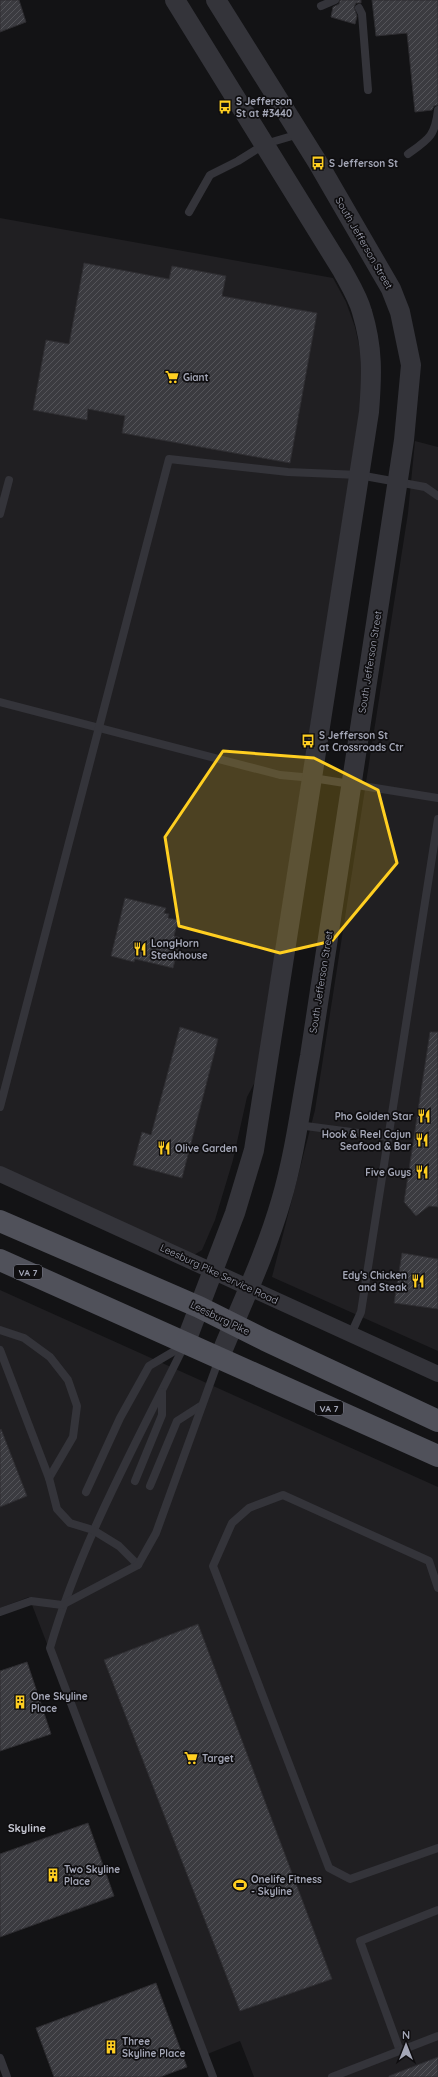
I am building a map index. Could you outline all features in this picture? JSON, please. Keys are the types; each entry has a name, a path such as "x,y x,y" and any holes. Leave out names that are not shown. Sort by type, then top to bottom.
{"main road":[{"name":"Leesburg Pike","path":"0,1221 199,1307 438,1421"},
{"name":"VA 7","path":"0,1260 438,1456"}],"street":[{"path":"175,0 342,270 362,310 370,346 373,373 313,778 254,1150 235,1213 185,1344"},
{"name":"South Jefferson Street","path":"216,0 374,256 391,289 400,312 411,365 406,426 398,482 298,1125 281,1200 267,1245 248,1287 219,1359"},
{"name":"Leesburg Pike Service Road","path":"0,1174 438,1374"}],"lane":[{"path":"321,6 335,0"},
{"path":"359,8 362,14 368,90"},
{"path":"408,154 425,142 436,129 438,110"},
{"path":"189,212 210,176 265,144 299,134"},
{"path":"0,1108 168,459 288,472 359,475 425,487 438,496"},
{"path":"0,514 9,480"},
{"path":"0,702 280,775 313,778 438,798"},
{"path":"351,1334 361,1312 438,819"},
{"path":"298,1125 389,1137"},
{"path":"0,1330 24,1338 50,1357 68,1380 77,1406 74,1437 49,1478"},
{"path":"185,1344 93,1530 62,1605 50,1648 213,2077"},
{"path":"86,1492 120,1418 149,1366 185,1344"},
{"path":"0,1350 49,1478 58,1509 70,1523 93,1530 119,1546 138,1565"},
{"path":"0,1612 31,1601 62,1605 138,1565 156,1533 219,1359"},
{"path":"135,1481 162,1415 162,1392"},
{"path":"150,1486 177,1421 202,1406"},
{"path":"438,1588 429,1561 283,1495 249,1508 232,1523 213,1566 329,1868 350,1879 438,1848"},
{"path":"400,2051 360,1941 438,1910"},
{"path":"332,2077 438,2036"},
{"path":"0,2058 7,2077"}],"highlighted area":[{"path":"223,751 314,758 378,790 397,863 332,941 280,953 179,926 165,837"}],"shaded area":[{"path":"0,218 333,278 346,302 355,327 361,354 364,383 255,1082 247,1097 233,1160 215,1220 202,1250 194,1255 0,1169"},
{"path":"415,441 438,447 438,1351 272,1277 315,1110 408,513"},
{"path":"0,1290 438,1487 438,2077 254,2077 240,2041 205,2055 29,1597 0,1608"}],"building":[{"path":"0,0 19,0 26,22 0,32"},
{"path":"340,0 361,0 361,3 356,3 354,7 357,16 355,24 331,17 333,7 339,4"},
{"path":"372,0 438,0 438,105 434,106 432,110 415,112 407,33 376,36"},
{"name":"Giant","path":"84,263 169,279 172,266 226,276 222,296 317,313 290,463 122,433 125,416 88,409 87,420 33,410 46,340 69,344"},
{"path":"125,898 166,908 164,913 169,914 168,918 178,920 174,936 181,938 173,968 135,959 134,962 111,956"},
{"path":"180,1027 218,1039 182,1178 133,1165 142,1132 151,1135"},
{"path":"430,1032 438,1032 438,1207 429,1206 416,1216 404,1202"},
{"name":"Edy's Chicken and Steak","path":"402,1253 438,1259 438,1309 394,1303"},
{"path":"1,1429 27,1496 0,1507 0,1430"},
{"path":"198,1624 332,1979 240,2011 104,1660"},
{"name":"One Skyline Place","path":"27,1662 51,1734 0,1751 0,1671"},
{"name":"Two Skyline Place","path":"88,1823 114,1896 0,1937 0,1854"},
{"name":"Three Skyline Place","path":"156,1983 187,2067 160,2077 54,2077 36,2028"},
{"path":"438,2057 438,2077 389,2077 389,2076"}],"place":[{"name":"S Jefferson St at #3440","path":"225,107"},
{"name":"S Jefferson St","path":"318,163"},
{"name":"Giant","path":"172,377"},
{"name":"S Jefferson St at Crossroads Ctr","path":"308,741"},
{"name":"LongHorn Steakhouse","path":"140,949"},
{"name":"Pho Golden Star","path":"424,1116"},
{"name":"Hook & Reel Cajun Seafood & Bar","path":"422,1140"},
{"name":"Olive Garden","path":"164,1148"},
{"name":"Five Guys","path":"422,1172"},
{"name":"Edy's Chicken and Steak","path":"418,1281"},
{"name":"One Skyline Place","path":"20,1702"},
{"name":"Target","path":"191,1758"},
{"name":"Two Skyline Place","path":"53,1875"},
{"name":"Onelife Fitness - Skyline","path":"240,1885"},
{"name":"Three Skyline Place","path":"111,2047"}],"district":[{"name":"Skyline","path":"27,1828"}]}
